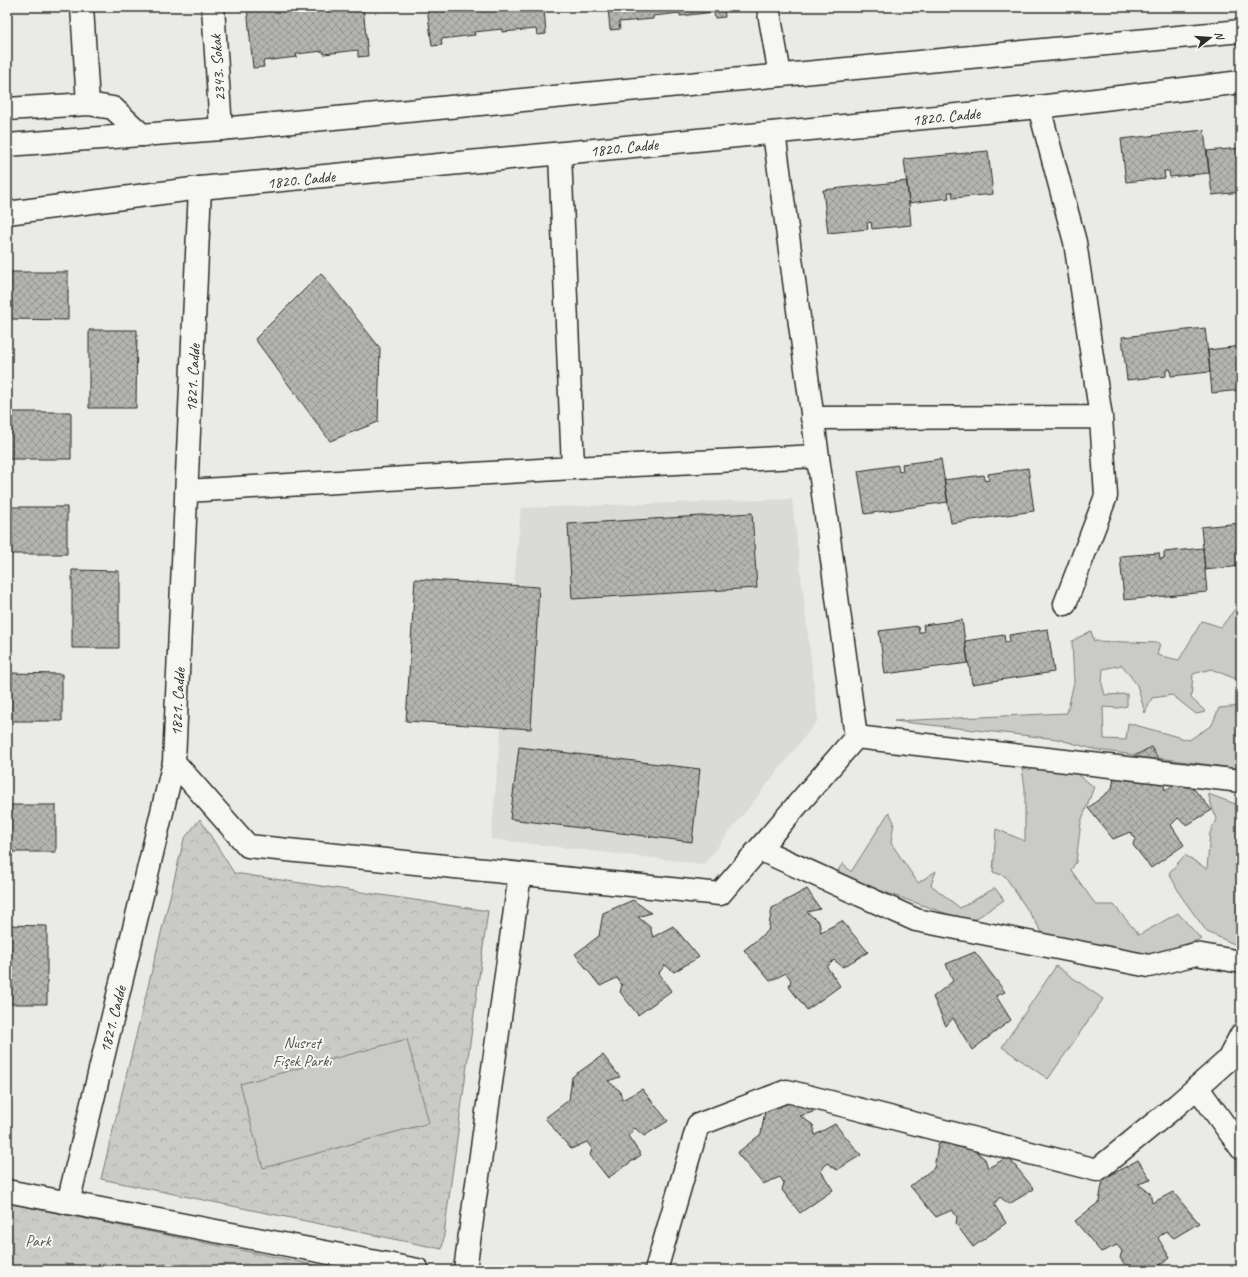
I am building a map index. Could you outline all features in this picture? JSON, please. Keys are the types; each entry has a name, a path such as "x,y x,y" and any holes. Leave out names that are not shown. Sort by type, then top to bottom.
{"street":[{"path":"82,7 88,104"},
{"name":"2343. Sokak","path":"213,7 221,129"},
{"path":"768,7 780,75"},
{"path":"7,145 221,129 1241,31"},
{"name":"1820. Cadde","path":"7,213 200,188 1039,107 1241,82"},
{"path":"7,109 88,104 113,108 142,135"},
{"path":"1039,107 1075,242 1101,417 1106,496 1065,604"},
{"path":"174,762 248,846 720,894 856,737 774,133"},
{"path":"560,154 574,468"},
{"name":"1821. Cadde","path":"68,1204 174,762 200,188"},
{"path":"812,418 1101,417"},
{"path":"186,491 574,468 818,456"},
{"path":"856,737 1241,781"},
{"path":"759,849 916,920 1149,966 1196,954 1241,962"},
{"path":"465,1270 520,874"},
{"path":"656,1270 698,1125 787,1092 1097,1170 1228,1060 1241,1035"},
{"path":"1197,1087 1241,1148"},
{"path":"7,1191 68,1204 418,1270"}],"shaded area":[{"path":"792,499 818,720 704,864 491,839 521,508"}],"green space":[{"path":"1241,607 1241,681 1211,669 1193,674 1191,698 1206,712 1196,714 1172,695 1152,698 1145,713 1137,685 1122,665 1103,669 1102,684 1105,695 1127,694 1127,706 1118,708 1103,707 1104,739 1126,740 1128,723 1189,740 1212,725 1219,708 1241,706 1241,769 1097,750 1057,739 894,721 1067,713 1074,682 1072,641 1091,631 1094,641 1160,643 1157,655 1179,660 1202,621 1221,627 1235,609"},
{"path":"1022,768 1074,771 1094,787 1081,822 1076,862 1071,870 1096,905 1114,905 1139,935 1178,913 1201,939 1150,956 1046,938 1005,876 993,872 996,829 1025,841 1025,788"},
{"path":"1208,794 1241,806 1241,947 1207,932 1181,896 1169,873 1185,855 1207,869 1210,833 1216,819"},
{"path":"889,812 894,822 891,843 918,883 936,871 931,885 960,908 995,888 1004,900 971,922 835,875 843,863 851,872"},
{"name":"Nusret Fişek Parkı","path":"200,819 234,873 488,911 442,1249 101,1179 184,839"},
{"path":"1056,966 1103,999 1048,1079 1002,1047"},
{"path":"407,1039 429,1123 263,1168 240,1084"},
{"name":"Park","path":"7,1203 340,1270 7,1270"}],"building":[{"path":"247,7 363,7 368,56 358,57 358,50 324,54 323,51 296,54 297,57 263,61 264,67 253,68"},
{"path":"427,7 544,7 546,34 537,35 536,29 502,32 502,29 474,32 475,35 441,39 442,45 432,46"},
{"path":"608,7 724,7 725,17 715,18 714,12 680,16 680,13 653,16 653,19 619,22 620,29 610,30"},
{"path":"1204,130 1209,173 1170,177 1169,171 1164,171 1165,178 1126,182 1121,139"},
{"path":"1241,148 1241,192 1212,195 1207,151"},
{"path":"988,151 993,194 953,198 952,192 948,192 949,198 909,203 904,159"},
{"path":"907,181 911,225 872,229 871,222 867,223 868,229 828,233 823,190"},
{"path":"7,272 68,272 68,320 7,319"},
{"path":"321,273 380,348 378,422 330,441 255,339"},
{"path":"1205,328 1210,372 1171,376 1170,369 1166,370 1166,376 1127,380 1122,337"},
{"path":"89,330 137,330 136,408 89,408"},
{"path":"1241,346 1241,390 1212,393 1208,350"},
{"path":"7,412 71,412 71,459 7,459"},
{"path":"941,459 948,502 865,514 858,471 898,465 899,472 903,471 902,464"},
{"path":"1028,468 1034,511 951,523 944,480 984,475 985,481 989,480 988,474"},
{"path":"7,507 67,507 67,554 7,554"},
{"path":"752,513 757,588 572,599 568,524"},
{"path":"1241,523 1241,566 1205,570 1201,527"},
{"path":"1203,548 1207,592 1124,600 1120,556 1159,553 1160,559 1164,558 1164,552"},
{"path":"72,570 119,571 119,648 72,648"},
{"path":"415,579 539,587 531,729 406,721"},
{"path":"962,620 968,663 885,674 879,631 918,626 919,632 924,632 923,625"},
{"path":"1048,629 1054,672 972,684 965,641 1004,635 1005,642 1010,641 1009,635"},
{"path":"7,673 62,674 62,721 7,721"},
{"path":"519,747 700,769 692,842 510,819"},
{"path":"1151,747 1164,767 1163,780 1165,790 1185,779 1212,810 1187,825 1178,818 1171,825 1184,845 1151,868 1133,845 1135,838 1130,832 1113,839 1088,808 1112,789 1116,766"},
{"path":"7,805 56,805 56,852 7,852"},
{"path":"807,889 820,909 807,912 819,922 821,932 842,921 868,952 843,967 834,960 827,967 840,986 807,1010 789,987 791,980 786,973 770,981 744,950 768,931 772,908"},
{"path":"633,900 651,913 638,917 650,927 653,937 673,926 699,957 674,972 665,965 659,973 671,991 638,1015 620,992 622,985 617,978 600,986 575,954 599,936 603,913"},
{"path":"7,925 47,926 47,1004 7,1004"},
{"path":"975,952 1005,992 996,996 1011,1020 972,1050 953,1018 946,1026 933,997 953,981 946,964"},
{"path":"603,1055 620,1077 608,1081 620,1091 622,1100 642,1089 668,1121 644,1136 635,1128 628,1136 641,1155 608,1178 590,1155 592,1149 587,1142 571,1149 545,1118 569,1100 572,1077"},
{"path":"800,1092 813,1112 800,1116 813,1125 815,1135 835,1124 861,1155 837,1170 827,1163 821,1171 833,1190 800,1213 782,1190 784,1183 780,1177 763,1184 737,1153 761,1134 765,1111"},
{"path":"973,1126 986,1145 973,1149 985,1159 988,1168 1008,1157 1034,1189 1009,1204 1000,1197 994,1204 1006,1223 973,1247 956,1224 957,1217 952,1210 936,1217 910,1186 934,1168 938,1145"},
{"path":"1138,1160 1151,1180 1138,1184 1150,1193 1152,1203 1173,1192 1199,1223 1174,1238 1165,1231 1158,1238 1170,1258 1153,1270 1129,1270 1120,1258 1122,1251 1117,1245 1101,1252 1075,1221 1099,1202 1103,1179"}]}
